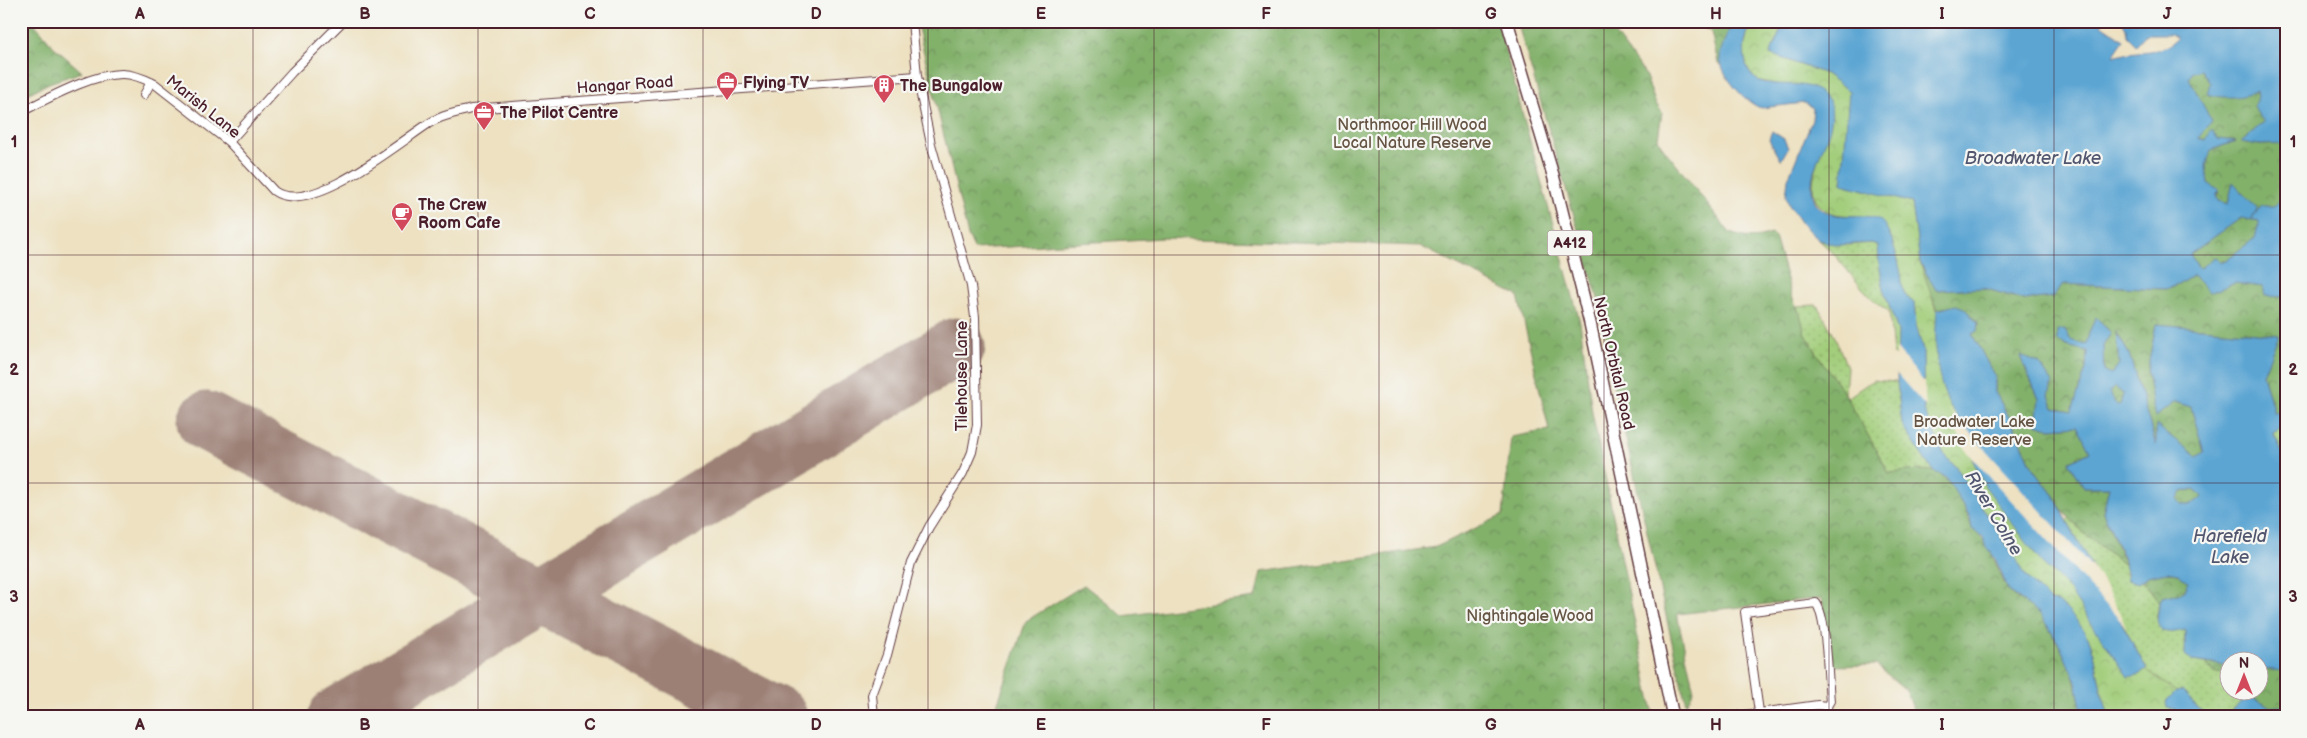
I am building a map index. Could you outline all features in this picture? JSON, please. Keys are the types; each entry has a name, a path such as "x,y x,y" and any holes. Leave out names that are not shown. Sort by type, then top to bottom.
{"main road":[{"name":"North Orbital Road","path":"1507,21 1553,175 1590,322 1673,717"}],"street":[{"path":"229,142 292,72 344,21"},
{"name":"Tilehouse Lane","path":"874,717 872,695 887,655 911,564 929,526 963,473 972,452 977,425 975,316 971,286 931,144 917,76 912,21"},
{"name":"Marish Lane","path":"21,112 99,78 122,74 151,82 229,142 280,195 300,196 331,187 354,174"},
{"name":"Hangar Road","path":"354,174 429,123 471,109 917,76"},
{"path":"144,95 151,82"},
{"path":"1759,712 1745,612 1816,603 1820,609 1826,649 1830,701 1827,706 1828,717"},
{"path":"1730,717 1818,705 1827,706"}],"green space":[{"path":"947,21 1497,21 1580,322 1592,412 1654,717 1036,717 995,711 1026,621 1084,585 1123,616 1255,598 1261,572 1436,547 1503,515 1511,437 1549,430 1518,296 1420,246 1164,238 974,249 968,236 918,28"},
{"path":"1517,21 1605,21 1645,74 1655,102 1662,113 1658,138 1661,145 1730,233 1750,238 1771,234 1775,237 1792,297 1800,314 1805,333 1845,394 1889,473 1919,470 1931,471 1942,475 1948,480 1963,505 1972,529 1989,549 2010,593 2039,612 2044,619 2072,673 2083,717 1919,717 1915,714 1906,690 1876,665 1832,666 1822,598 1677,614 1694,691 1686,704 1611,373 1602,312"},
{"path":"1691,21 1785,21 1770,54 1826,74 1850,91 1842,184 1912,203 1920,262 1936,290 1984,288 2024,300 2053,297 2063,284 2165,289 2178,285 2193,275 2209,293 2235,283 2264,287 2266,296 2286,297 2286,410 2274,413 2263,374 2278,335 2156,324 2147,372 2155,416 2175,402 2191,407 2204,452 2197,457 2156,426 2157,448 2129,354 2117,333 2119,364 2111,375 2104,373 2103,346 2111,333 2097,318 2090,330 2086,345 2070,340 2065,329 2058,331 2058,340 2067,346 2087,351 2086,369 2072,411 2054,408 2049,396 2052,383 2039,363 2020,357 2039,399 2036,424 2049,428 2077,426 2090,451 2069,462 2084,487 2109,487 2103,512 2126,566 2084,533 2062,510 2034,470 2014,426 1995,392 1995,377 1972,334 1977,331 1978,323 1964,309 1951,307 1937,310 1932,298 1919,297 1914,303 1904,295 1896,256 1882,221 1875,217 1839,216 1827,211 1817,202 1812,189 1812,180 1832,108 1829,100 1813,88 1756,80 1718,63 1711,32"},
{"name":"Broadwater Lake Nature Reserve","path":"1753,21 1785,21 1770,54 1826,74 1850,91 1842,184 1912,203 1920,262 1936,310 1960,307 1978,323 1977,331 1972,334 1995,377 1995,392 2014,426 2034,470 2054,496 2147,670 2176,692 2182,691 2207,717 2109,717 2089,639 2058,602 2050,601 2029,580 1959,471 1944,454 1924,411 1923,351 1916,325 1914,303 1903,291 1898,260 1889,234 1881,223 1873,219 1829,212 1821,207 1815,198 1813,188 1814,176 1832,116 1776,84 1756,80 1751,74 1747,67 1744,52 1746,36"},
{"path":"21,22 34,23 53,46 82,72 49,83 21,97"},
{"path":"2201,70 2210,83 2257,92 2264,122 2241,142 2260,145 2286,144 2286,195 2274,206 2252,220 2259,222 2255,238 2226,260 2199,270 2190,254 2241,218 2233,183 2228,204 2218,201 2216,195 2220,192 2208,183 2206,166 2211,150 2235,141 2198,138 2189,78 2193,72"},
{"path":"1819,240 1848,245 1871,243 1878,245 1879,263 1885,294 1898,331 1899,358 1893,354 1889,312 1861,287"},
{"path":"1932,298 1937,310 2147,670 2067,521 2070,518 2084,533 2126,566 2125,575 2138,583 2143,580 2160,603 2156,617 2185,630 2184,648 2192,661 2206,663 2214,673 2220,673 2220,700 2244,700 2228,714 2207,717 2182,691 2168,700 1982,508"},
{"path":"1817,305 1835,337 1847,367 1845,394 1805,333 1796,306"},
{"path":"1873,380 1897,382 1902,424 1935,472 1889,473 1847,398"},
{"path":"2115,387 2123,394 2120,405 2117,406 2109,392"},
{"path":"2286,425 2286,459 2273,432"},
{"path":"2194,489 2203,496 2190,506 2182,504 2177,499 2182,492"},
{"path":"2167,572 2178,574 2188,582 2183,592 2162,597 2160,603 2143,580 2147,576"},
{"path":"2206,663 2220,665 2220,673 2214,673"},
{"path":"2270,670 2286,671 2286,706 2269,708 2252,700 2270,700"}],"water":[{"path":"1733,21 1753,21 1746,39 1744,54 1748,70 1754,78 1772,84 1803,85 1813,88 1829,100 1832,111 1831,122 1813,178 1812,189 1815,202 1822,210 1831,214 1874,217 1881,221 1888,231 1900,269 1904,291 1907,297 1914,303 1916,325 1923,351 1924,411 1944,454 1959,471 2029,580 2050,601 2058,602 2067,610 2078,622 2089,639 2109,717 2083,717 2076,682 2059,644 2039,613 2009,592 1995,558 1985,545 1983,537 1972,529 1970,517 1946,477 1935,472 1927,463 1902,424 1897,382 1898,331 1885,294 1879,263 1878,245 1871,243 1838,245 1819,240 1803,225 1789,205 1786,196 1788,179 1812,120 1813,108 1804,103 1761,108 1748,100 1735,88 1721,65 1720,58 1723,44"},
{"name":"Broadwater Lake","path":"1785,21 2104,21 2102,25 2124,40 2113,56 2159,49 2178,38 2171,34 2146,34 2136,45 2127,36 2126,28 2122,21 2286,21 2286,144 2260,145 2241,142 2264,122 2253,107 2258,97 2257,92 2245,96 2213,96 2207,94 2210,83 2201,70 2193,72 2189,78 2212,122 2198,138 2205,140 2212,130 2218,139 2236,141 2211,150 2206,166 2208,183 2220,191 2216,195 2218,201 2228,204 2233,182 2258,209 2250,220 2241,218 2190,254 2199,269 2214,257 2221,263 2226,260 2255,238 2259,222 2251,220 2262,206 2274,206 2286,195 2286,297 2265,296 2263,287 2235,283 2209,293 2193,275 2178,285 2165,289 2063,284 2053,297 2025,300 1984,288 1936,290 1920,262 1912,203 1842,184 1849,91 1826,74 1770,54"},
{"path":"1772,131 1784,139 1788,148 1781,160 1769,139"},
{"path":"1956,305 1964,308 1978,323 1977,331 1972,334 1995,377 1995,392 2014,426 2034,470 2054,496 2147,670 2138,675 2128,677 2064,583 2041,562 1985,486 1955,422 1959,419 1945,395 1938,367 1936,353 1937,310"},
{"name":"Harefield Lake","path":"2096,317 2111,333 2103,346 2104,372 2111,375 2119,364 2116,332 2129,354 2156,445 2156,425 2197,457 2204,452 2191,407 2175,402 2155,417 2147,372 2156,324 2279,335 2263,374 2274,413 2286,410 2286,425 2273,433 2286,459 2286,671 2270,670 2270,650 2220,650 2220,665 2192,661 2185,656 2185,630 2167,632 2158,626 2157,620 2162,597 2183,592 2188,582 2178,574 2167,572 2147,576 2138,583 2127,580 2125,561 2103,512 2109,487 2084,487 2069,462 2090,451 2077,426 2049,428 2036,424 2039,399 2020,356 2039,363 2052,383 2049,396 2054,408 2072,411 2086,369 2087,351 2067,346 2057,340 2058,330 2065,329 2070,340 2086,345","holes":["2115,387 2123,394 2120,405 2117,406 2109,392","2194,489 2203,496 2190,506 2182,504 2177,499 2182,492"]},
{"path":"2182,691 2207,717 2177,716 2175,709 2167,708 2166,702 2176,692"},
{"path":"2244,700 2256,700 2269,707 2286,706 2286,717 2215,717 2228,714"}],"pier":[{"path":"1896,348 1924,382 1926,407 1895,372"},
{"path":"1947,407 2099,575 2127,628 1967,452 1953,423 1956,419"}],"runway":[{"path":"337,717 956,347"},
{"path":"206,421 778,717"}],"place":[{"name":"Flying TV","path":"727,101"},
{"name":"The Bungalow","path":"884,104"},
{"name":"The Pilot Centre","path":"484,131"},
{"name":"The Crew Room Cafe","path":"402,232"}],"park label":[{"name":"Northmoor Hill Wood Local Nature Reserve","path":"1412,133"},
{"name":"Nightingale Wood","path":"1530,615"}],"water label":[{"name":"River Colne","path":"1994,513"}]}
